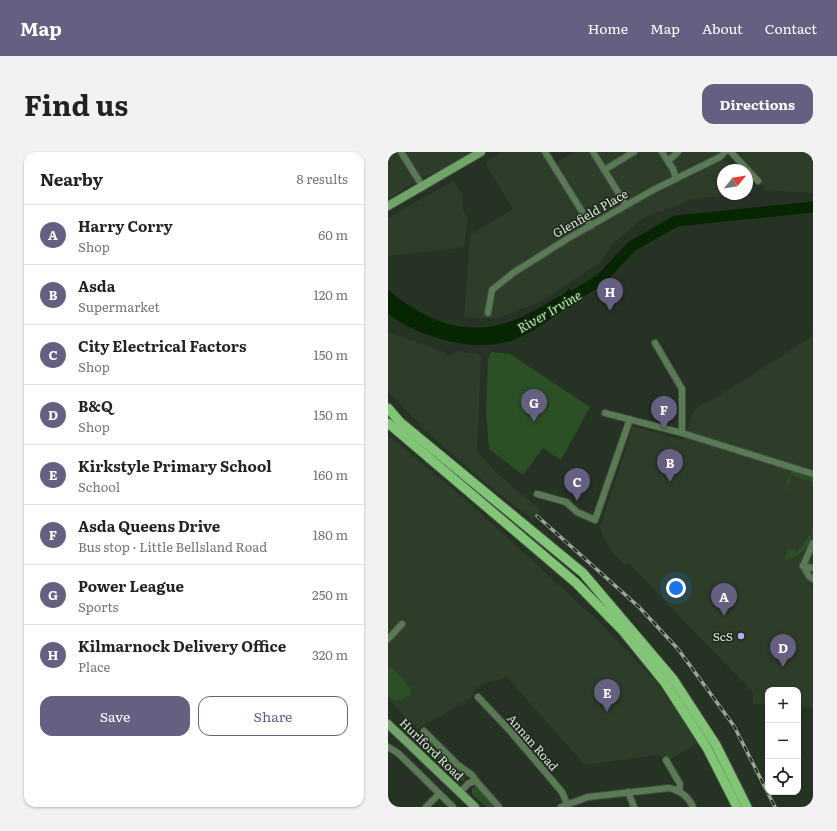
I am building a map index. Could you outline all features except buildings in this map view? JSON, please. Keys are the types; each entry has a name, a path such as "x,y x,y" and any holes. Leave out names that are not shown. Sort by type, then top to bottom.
{"main road":[{"path":"389,207 482,152"},
{"path":"388,408 400,422 583,573 673,678 716,745 747,807"},
{"path":"388,423 576,583 622,630 665,683 707,748 737,807"},
{"name":"Hurlford Road","path":"388,724 476,807"}],"street":[{"path":"401,152 423,187"},
{"path":"546,152 591,226"},
{"path":"593,152 626,205"},
{"path":"604,170 634,152"},
{"path":"662,152 673,169 676,179"},
{"path":"668,161 678,152"},
{"name":"Glenfield Place","path":"488,313 492,290 520,269 626,205 720,157 725,152"},
{"path":"730,152 758,181"},
{"path":"655,343 682,389 682,433"},
{"path":"605,413 682,433 813,474"},
{"path":"537,494 566,502 577,512 595,520 630,419"},
{"path":"803,566 813,543"},
{"path":"803,566 813,568"},
{"path":"803,566 809,576 813,579"},
{"path":"388,639 402,624"},
{"name":"Annan Road","path":"478,697 511,732 562,792 564,806"},
{"name":"Hurlford Road","path":"424,731 458,766 472,775 499,807"},
{"path":"388,747 398,753 454,807"},
{"path":"666,760 680,784 679,791"},
{"name":"Hurlford Road","path":"460,792 469,783 476,780"},
{"path":"564,806 588,797 669,788 679,791 689,799 693,807"},
{"path":"628,792 634,807"},
{"path":"426,807 439,794"}],"shaded area":[{"path":"388,152 471,152 434,174 426,175 392,197 388,197"},
{"path":"500,152 549,152 556,163 574,152 719,152 720,157 731,164 717,164 717,197 694,199 645,217 613,243 601,262 540,302 496,319 464,317 470,235 513,209 485,163"},
{"path":"739,152 813,152 813,193 765,190 753,172 753,164 747,164"},
{"path":"453,181 463,196 462,208 468,219 464,245 461,248 388,256 388,218"},
{"path":"388,332 444,352 448,357 456,351 478,354 481,358 477,452 500,476 541,511 533,520 488,485 426,431 388,391"},
{"path":"813,335 813,579 810,583 813,588 813,708 801,707 801,687 765,687 765,705 753,704 753,692 629,564 623,563 611,551 603,537 600,527 633,426 683,440 694,410 746,379"},
{"path":"491,352 510,354 590,407 561,460 543,448 523,475 489,449 486,410 488,360"},
{"path":"388,435 475,508 598,621 655,680 698,743 671,759 657,755 585,765 507,677 483,684 476,689 472,697 418,729 388,700"},
{"path":"796,471 813,477 813,487 811,486 812,482 791,475 787,493 788,476 792,472"},
{"path":"813,528 811,540 805,549 796,556 784,561 788,549 798,552 799,548 802,548 805,540 807,540"},
{"path":"388,668 392,668 411,688 410,696 398,701 392,699 388,695"},
{"path":"408,734 420,734 464,772 465,780 458,781"},
{"path":"479,787 496,807 486,807 472,794 472,788"}],"water":[{"path":"569,288 576,302 538,328 521,337 498,344 465,344 448,341 415,330 388,314 388,290 402,301 432,318 448,324 480,328 515,320 564,294"}],"waterway":[{"name":"River Irvine","path":"560,304 600,280 632,246 676,221 813,207"}],"railway":[{"path":"537,516 639,607 678,649 734,726 775,807"}],"place":[{"name":"Kilmarnock Delivery Office","path":"610,311"},
{"name":"Power League","path":"534,422"},
{"name":"Asda Queens Drive","path":"664,429"},
{"name":"Asda","path":"670,482"},
{"name":"City Electrical Factors","path":"577,501"},
{"name":"Harry Corry","path":"724,616"},
{"name":"ScS","path":"741,636"},
{"name":"B&Q","path":"783,667"},
{"name":"Kirkstyle Primary School","path":"607,712"}]}
